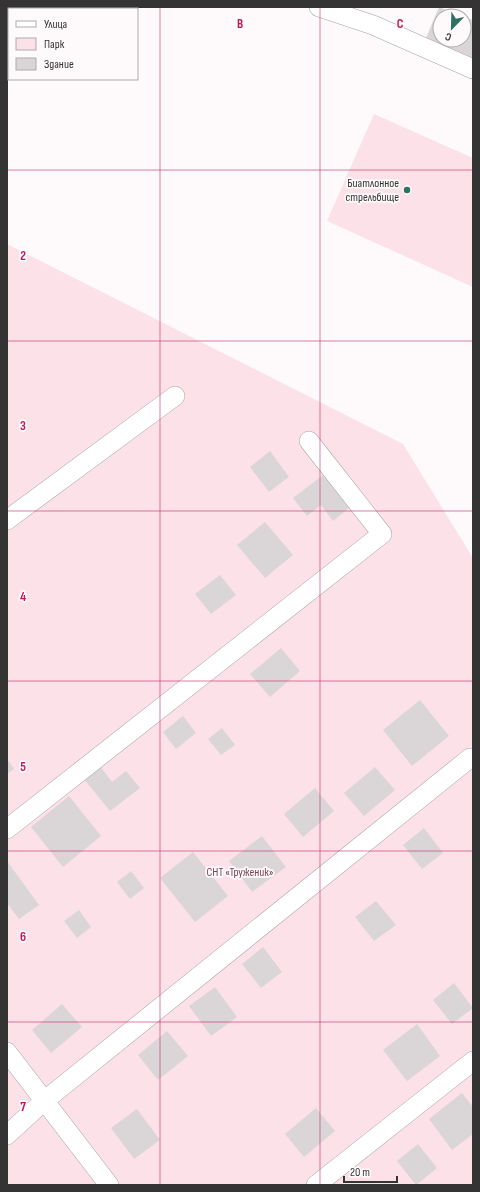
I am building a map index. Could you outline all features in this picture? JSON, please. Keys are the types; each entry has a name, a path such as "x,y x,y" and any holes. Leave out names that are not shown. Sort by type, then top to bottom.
{"street":[{"path":"319,7 373,25 473,69"},
{"path":"7,520 174,396"},
{"path":"7,829 382,534 309,441"},
{"path":"7,1135 44,1101 470,758"},
{"path":"7,1052 109,1185"},
{"path":"316,1185 473,1060"}],"green space":[{"name":"Биатлонное стрельбище","path":"374,114 473,158 473,287 327,221"},
{"name":"СНТ «Труженик»","path":"7,244 403,444 473,558 473,1185 7,1185"}],"building":[{"path":"472,20 473,20 473,58 450,48 472,48"},
{"path":"432,24 432,41 426,38"},
{"path":"270,451 289,477 269,492 250,467"},
{"path":"323,475 349,508 333,521 321,505 307,516 293,498"},
{"path":"265,522 293,555 265,578 237,545"},
{"path":"220,575 236,595 211,614 195,594"},
{"path":"281,648 300,671 270,697 250,674"},
{"path":"420,700 449,736 412,766 383,730"},
{"path":"183,716 196,733 176,749 163,732"},
{"path":"222,728 235,745 221,755 208,739"},
{"path":"7,759 14,769 7,774"},
{"path":"100,766 112,782 126,771 140,788 110,811 84,779"},
{"path":"375,767 395,790 364,816 344,793"},
{"path":"315,788 334,811 303,837 284,814"},
{"path":"69,796 101,836 63,867 31,827"},
{"path":"424,828 443,853 422,869 403,845"},
{"path":"262,836 286,867 252,892 229,861"},
{"path":"193,852 228,896 195,922 160,878"},
{"path":"7,861 39,905 19,919 7,903"},
{"path":"131,871 144,888 130,899 117,882"},
{"path":"376,901 396,925 374,941 355,917"},
{"path":"79,910 91,927 77,938 64,921"},
{"path":"263,947 282,972 261,988 242,964"},
{"path":"454,983 473,1008 452,1024 433,1000"},
{"path":"215,987 237,1017 211,1036 189,1006"},
{"path":"62,1004 82,1027 51,1053 32,1030"},
{"path":"417,1024 440,1056 407,1081 383,1050"},
{"path":"167,1031 188,1056 158,1080 138,1055"},
{"path":"462,1093 473,1107 473,1134 452,1150 429,1119"},
{"path":"316,1108 335,1131 304,1157 285,1134"},
{"path":"137,1109 160,1140 134,1159 111,1128"},
{"path":"418,1144 437,1168 416,1185 397,1161"}],"place":[{"name":"Биатлонное стрельбище","path":"407,190"}]}
